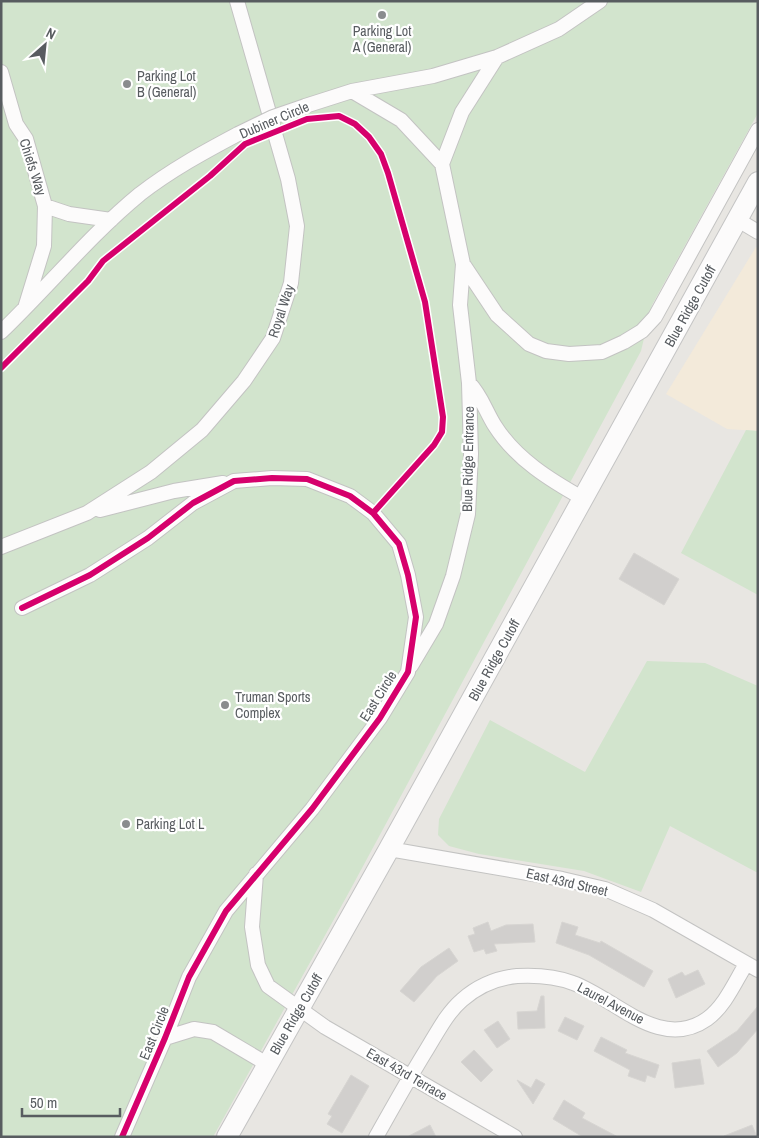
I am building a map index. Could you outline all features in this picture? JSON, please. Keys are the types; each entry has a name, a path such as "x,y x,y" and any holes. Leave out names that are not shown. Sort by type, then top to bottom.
{"main road":[{"name":"Blue Ridge Cutoff","path":"226,1137 300,1009 758,182"}],"street":[{"name":"Royal Way","path":"1,548 87,513 151,472 202,430 244,381 273,338 291,283 297,226 288,179 237,1"},
{"name":"Dubiner Circle","path":"1,332 111,220 140,194 181,165 273,117 352,91 433,76 497,58 558,29 600,1"},
{"path":"442,164 462,112 497,58"},
{"name":"Chiefs Way","path":"1,72 16,124 26,139 45,206 44,246 24,310"},
{"path":"352,91 401,120 442,164 463,264 497,315 529,344 546,351 569,354 602,352 642,331 655,317 758,130"},
{"name":"Chiefs Way","path":"45,206 69,214 111,220"},
{"path":"738,220 758,232"},
{"name":"Blue Ridge Entrance","path":"408,672 436,624 453,576 468,514 471,454 469,383 460,305 463,264"},
{"path":"469,383 475,389 495,427 518,454 550,480 584,498"},
{"name":"East Circle","path":"87,513 174,491 234,481 272,478 307,479 350,496 373,514 399,544 408,575 416,618 408,672 380,718 312,809 226,911 189,977 166,1038 122,1137"},
{"name":"East Circle","path":"22,608 90,575 148,538 193,503 234,481"},
{"name":"East 43rd Street","path":"389,849 562,879 605,889 653,910 752,967"},
{"path":"256,874 252,927 258,965 268,986 300,1009"},
{"name":"Laurel Avenue","path":"376,1137 410,1076 454,1008 475,990 504,978 534,976 562,979 592,992 652,1026 671,1030 698,1024 713,1014 752,967"},
{"name":"East 43rd Terrace","path":"300,1009 515,1137"},
{"name":"East Circle","path":"166,1038 194,1029 213,1032 267,1064"}],"shaded area":[{"path":"756,247 758,248 758,431 727,429 666,394"}],"green space":[{"name":"Truman Sports Complex","path":"1,1 758,1 758,113 652,305 641,351 348,894 213,1137 1,1137"},
{"path":"746,430 758,431 758,595 681,553"},
{"path":"647,661 705,663 758,686 758,873 670,826 641,892 584,871 479,854 449,846 438,835 439,819 490,720 585,772"}],"building":[{"path":"634,553 679,579 664,605 619,579"},
{"path":"488,922 491,931 506,925 533,924 535,942 494,944 497,951 486,954 484,949 474,952 468,936 475,934 473,928"},
{"path":"562,922 578,927 575,935 600,943 601,941 653,971 644,987 589,955 556,943"},
{"path":"449,948 458,961 437,976 414,1002 400,991 421,967"},
{"path":"698,970 705,984 676,998 668,979 682,972 685,976"},
{"path":"541,996 544,996 545,1028 518,1029 517,1012 537,1011"},
{"path":"758,1006 758,1029 737,1053 718,1067 707,1051 737,1031"},
{"path":"565,1017 584,1026 577,1040 558,1031"},
{"path":"498,1021 510,1039 497,1048 484,1030"},
{"path":"601,1037 627,1050 625,1053 659,1065 655,1078 647,1075 645,1082 628,1076 630,1070 594,1051"},
{"path":"474,1050 493,1070 481,1082 461,1062"},
{"path":"700,1059 704,1084 675,1088 672,1063"},
{"path":"351,1075 369,1086 342,1133 327,1124 332,1116 328,1114"},
{"path":"536,1079 545,1084 533,1104 517,1080 531,1088"},
{"path":"564,1100 585,1113 582,1118 618,1137 583,1137 553,1119"},
{"path":"430,1125 436,1137 407,1137"},
{"path":"752,1125 757,1137 724,1137 724,1136"}],"cycle path":[{"path":"1,368 88,281 103,261 210,176 245,144 307,119 339,116 355,124 369,137 381,154 388,173 425,302 443,417 442,432 434,445 373,513"},
{"path":"22,608 90,575 148,538 193,503 234,481 272,478 307,479 350,496 373,513 399,544 408,575 416,617 408,672 380,718 312,809 226,911 189,977 122,1137"}],"place":[{"name":"Parking Lot A (General)","path":"382,15"},
{"name":"Parking Lot B (General)","path":"127,84"},
{"name":"Truman Sports Complex","path":"225,705"},
{"name":"Parking Lot L","path":"126,824"}]}
